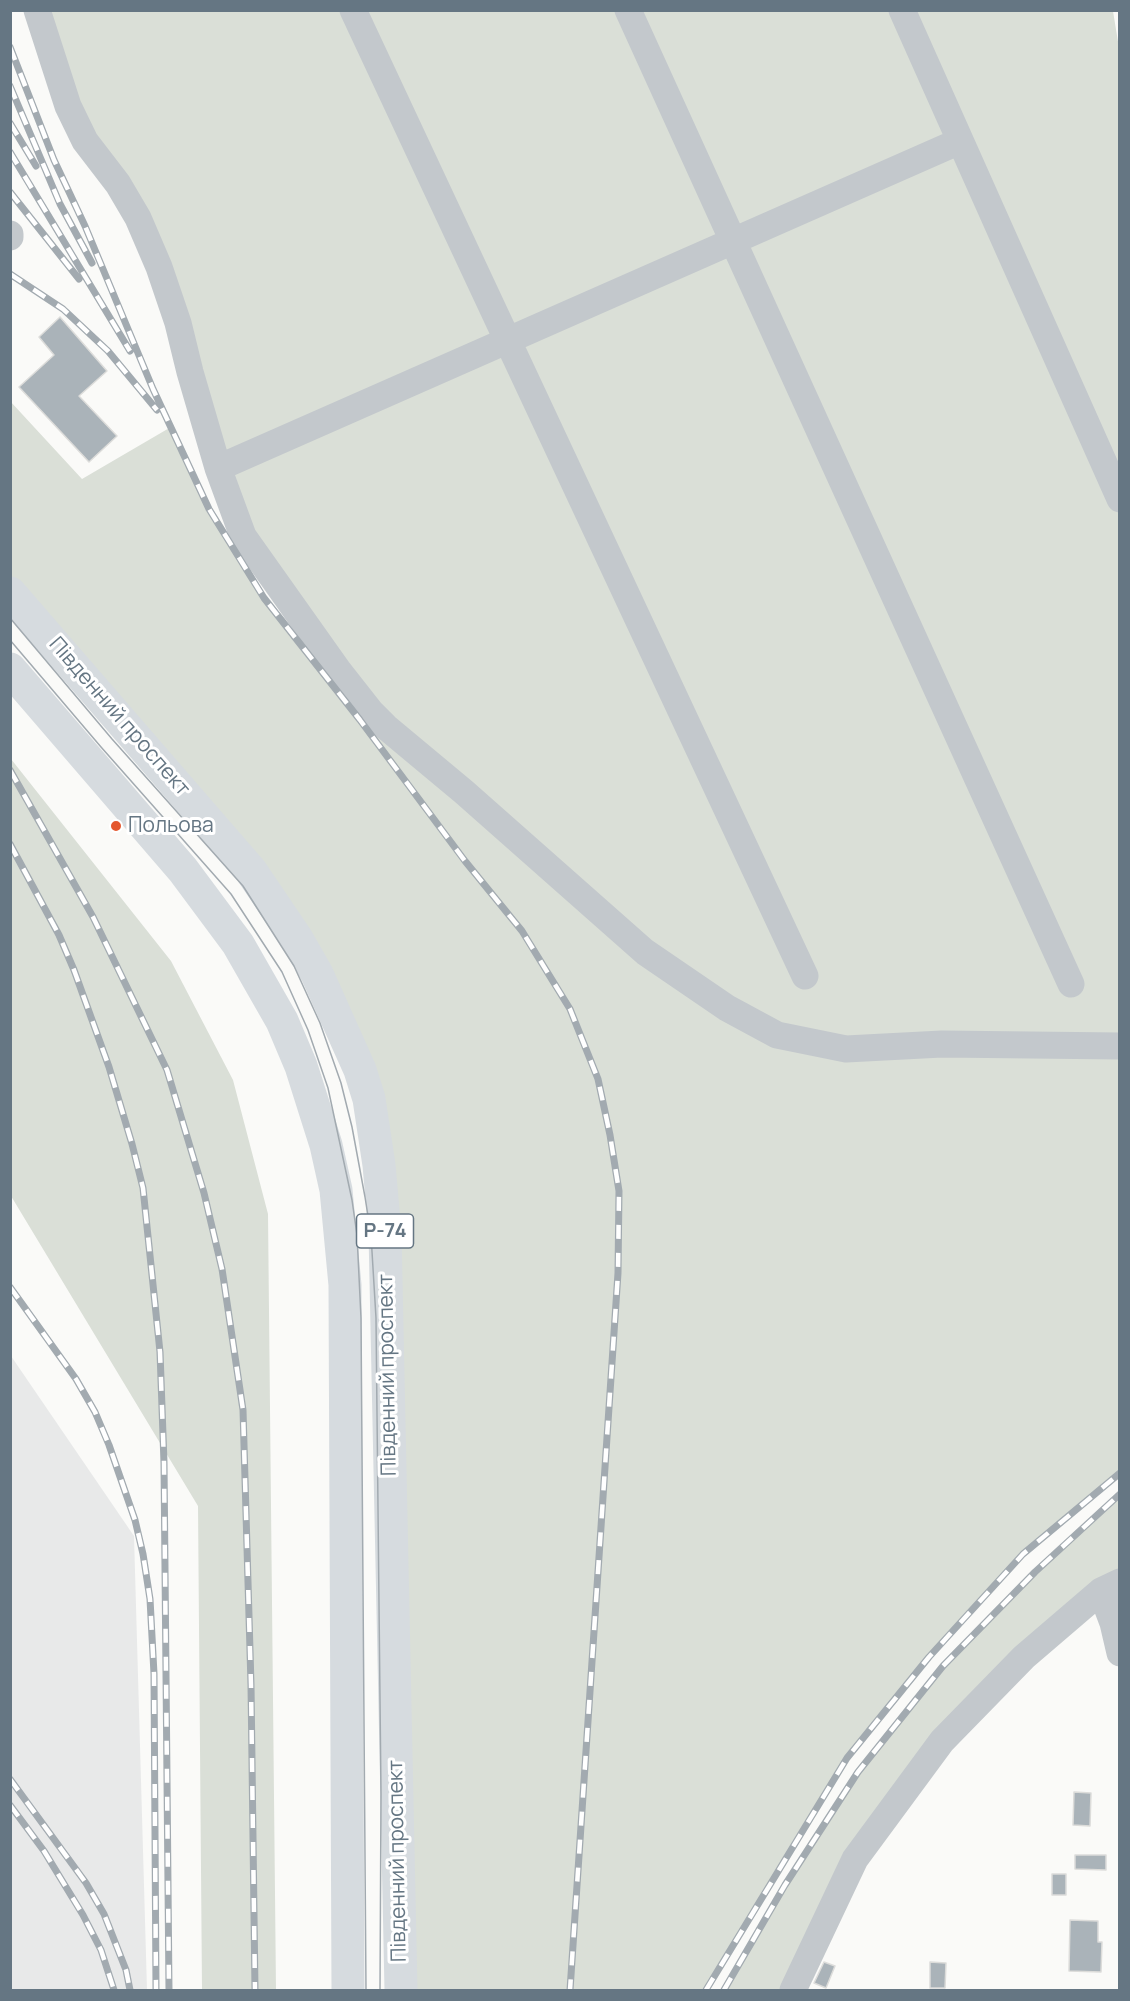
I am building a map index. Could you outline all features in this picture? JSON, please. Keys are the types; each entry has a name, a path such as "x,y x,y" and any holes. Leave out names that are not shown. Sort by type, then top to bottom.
{"main road":[{"name":"Південний проспект","path":"10,592 251,871 297,939 317,974 360,1070 369,1099 379,1165 385,1233 401,1990"},
{"name":"Південний проспект","path":"10,669 183,870 238,944 282,1021 301,1066 326,1144 336,1190 345,1285 348,1990"}],"street":[{"path":"36,10 68,106 85,141 118,184 138,218 159,267 178,323 218,468 243,536 338,670 371,712 645,952 726,1008 777,1035 846,1048 942,1044 1119,1046"},
{"path":"353,10 805,976"},
{"path":"628,10 1071,984"},
{"path":"902,10 1119,499"},
{"path":"218,468 960,141"},
{"path":"1110,1586 1113,1623 1119,1653"},
{"path":"794,1990 855,1859 942,1741 1023,1657 1110,1586"}],"shaded area":[{"path":"37,11 1113,11 1120,54 1119,1473 1023,1554 929,1657 847,1758 706,1990 401,1990 379,1165 317,974 11,593 10,401 82,479 171,427 209,509 264,598 360,720 243,536 118,184"},
{"path":"11,759 171,961 233,1080 268,1214 276,1990 202,1990 198,1506 11,1196"},
{"path":"11,1356 134,1536 147,1990 11,1990"},
{"path":"1119,1494 1119,1582 1024,1657 855,1859 793,1990 724,1990 785,1885 858,1772 943,1666 1035,1572"}],"building":[{"path":"60,317 107,371 79,396 117,436 89,462 19,387 54,355 39,337"},
{"path":"1074,1792 1091,1793 1090,1826 1073,1825"},
{"path":"1075,1855 1106,1855 1106,1870 1075,1869"},
{"path":"1052,1874 1066,1874 1066,1895 1052,1895"},
{"path":"1070,1920 1098,1921 1098,1942 1102,1942 1101,1972 1069,1971"},
{"path":"824,1962 835,1966 826,1988 814,1983"},
{"path":"930,1962 946,1963 945,1988 930,1988"}],"tram line":[{"path":"10,618 112,739 243,886 294,966 320,1023 341,1083 352,1127 371,1235 376,1318 381,1794 380,1990"},
{"path":"10,640 231,894 282,972 308,1030 328,1088 352,1200 357,1235 361,1318 366,1990"}],"railway":[{"path":"10,47 54,160 85,226 153,389 209,509 264,598 360,720 465,861 522,931 570,1009 598,1079 619,1191 618,1273 570,1990"},
{"path":"10,86 60,204 92,263"},
{"path":"10,123 36,166"},
{"path":"10,152 130,351"},
{"path":"10,192 79,279"},
{"path":"10,274 63,309 108,351 157,410"},
{"path":"10,770 93,917 167,1070 204,1193 222,1269 243,1410 251,1685 255,1990"},
{"path":"10,844 59,935 74,970 109,1067 143,1188 160,1352 164,1463 169,1990"},
{"path":"10,1287 76,1379 95,1412 135,1520 143,1554 150,1599 154,1674 156,1990"},
{"path":"706,1990 847,1758 929,1657 1023,1554 1120,1473"},
{"path":"724,1990 785,1885 858,1772 943,1666 1035,1572 1120,1494"},
{"path":"10,1779 86,1883 104,1914 126,1970 130,1990"},
{"path":"10,1805 44,1851 83,1915 101,1950 114,1990"}],"place":[{"name":"Польова","path":"116,826"}]}
